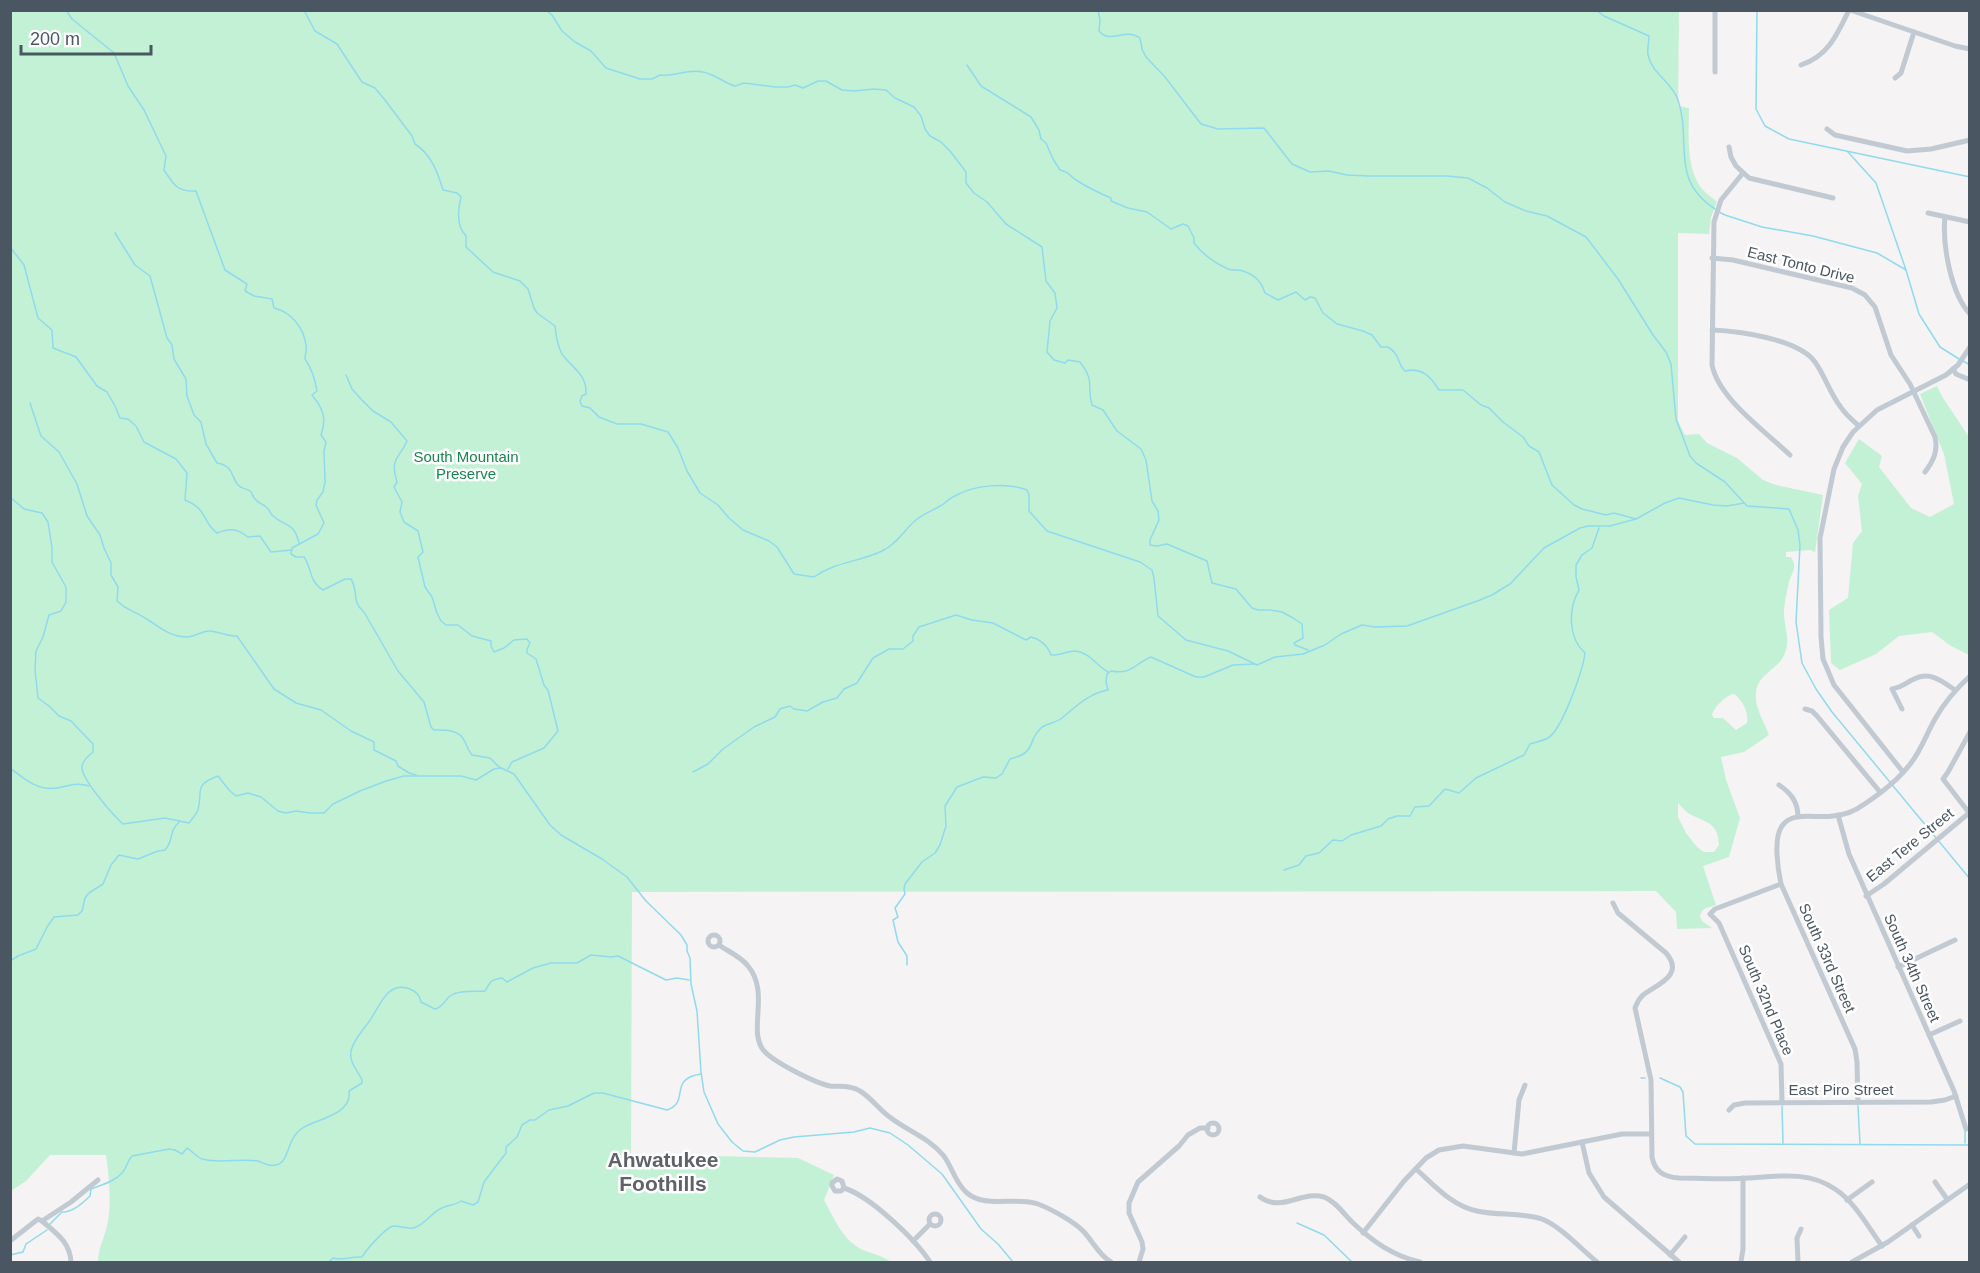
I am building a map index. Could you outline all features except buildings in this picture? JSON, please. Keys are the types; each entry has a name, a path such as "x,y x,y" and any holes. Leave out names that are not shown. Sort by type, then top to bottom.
{"street":[{"path":"1715,10 1715,72"},
{"path":"1801,65 1817,58 1833,43 1850,10 1970,49"},
{"path":"1895,78 1901,73 1914,32"},
{"path":"1827,129 1835,135 1907,151 1931,149 1970,140"},
{"path":"1729,147 1731,157 1749,178 1833,198"},
{"path":"1743,173 1731,186 1715,215 1712,258 1712,364 1718,383 1729,398 1790,455"},
{"path":"1928,213 1970,222"},
{"path":"1945,217 1943,237 1947,258 1959,297 1970,314"},
{"name":"East Tonto Drive","path":"1712,258 1852,288 1865,295 1875,307 1891,355 1912,390 1935,437 1937,445 1935,457 1926,472"},
{"path":"1712,330 1780,341 1801,348 1815,361 1839,406 1859,426"},
{"path":"1903,772 1833,685 1823,659 1820,538 1834,469 1843,447 1859,426 1877,410 1912,390 1946,375 1970,347"},
{"path":"1955,367 1956,374 1970,380"},
{"path":"1902,710 1892,689 1902,687 1915,679 1927,675 1939,679 1955,690"},
{"path":"1779,784 1793,797 1798,809 1798,817 1839,815 1861,806 1903,772 1916,756 1935,718 1955,690 1970,676"},
{"path":"1805,709 1817,716 1880,792"},
{"path":"1969,813 1943,779 1970,732"},
{"name":"East Tere Street","path":"1866,896 1884,884 1969,813"},
{"name":"South 34th Street","path":"1839,815 1849,854 1956,1096 1966,1129"},
{"name":"South 33rd Street","path":"1798,817 1783,824 1777,838 1781,884 1855,1049 1858,1102"},
{"name":"South 32nd Place","path":"1781,884 1715,909 1710,914 1719,923 1777,1055 1782,1071 1782,1102"},
{"path":"1613,903 1618,913 1666,953 1670,961 1671,968 1667,980 1643,995 1635,1008 1651,1080 1652,1156 1658,1171 1669,1177 1679,1178 1793,1175 1811,1179 1830,1186 1847,1200 1882,1246"},
{"path":"1898,967 1955,940"},
{"path":"718,945 741,959 753,974 759,990 758,1037 764,1051 810,1079 829,1086 849,1087 862,1092 892,1119 935,1146 944,1156 960,1186 972,1196 986,1201 1038,1204 1084,1231 1102,1256 1112,1263"},
{"path":"1929,1035 1960,1022"},
{"path":"1514,1153 1520,1093 1525,1085"},
{"name":"East Piro Street","path":"1729,1110 1739,1103 1931,1102 1956,1096"},
{"path":"1139,1263 1143,1249 1142,1242 1129,1213 1129,1203 1138,1182 1179,1146 1188,1135 1200,1128 1208,1128"},
{"path":"1363,1233 1426,1158 1439,1150 1455,1146 1532,1153 1622,1134 1651,1134"},
{"path":"1582,1142 1589,1173 1604,1197 1679,1263"},
{"path":"1416,1169 1456,1203 1467,1209 1533,1217 1551,1224 1597,1263"},
{"path":"1741,1263 1743,1178"},
{"path":"42,1221 71,1202 98,1180"},
{"path":"1847,1200 1872,1182"},
{"path":"1935,1182 1947,1199"},
{"path":"1852,1263 1882,1246 1970,1184"},
{"path":"844,1188 883,1213 913,1241 930,1263"},
{"path":"1260,1197 1276,1204 1307,1197 1323,1197 1332,1202 1363,1233 1395,1254 1420,1263"},
{"path":"10,1241 38,1219 61,1237 68,1246 71,1263"},
{"path":"913,1241 930,1224"},
{"path":"1912,1225 1919,1236"},
{"path":"1798,1263 1797,1238 1801,1229"},
{"path":"1670,1255 1685,1237"}],"green space":[{"name":"South Mountain Preserve","path":"11,11 1679,11 1678,106 1689,108 1689,150 1693,171 1702,189 1717,202 1711,217 1709,234 1678,233 1678,421 1685,435 1699,434 1707,443 1737,458 1763,480 1823,495 1815,552 1810,550 1786,552 1786,557 1791,557 1794,567 1784,609 1787,647 1778,664 1760,680 1756,692 1758,709 1769,735 1744,752 1721,757 1726,780 1740,818 1729,857 1703,866 1716,905 1704,909 1700,916 1702,921 1712,928 1677,929 1676,912 1656,891 632,892 631,1154 798,1158 834,1175 824,1200 839,1228 849,1240 861,1249 891,1262 98,1262 109,1210 106,1155 50,1155 26,1181 11,1191","holes":["1734,694 1743,703 1747,719 1747,723 1736,730 1723,718 1714,718 1712,715 1721,702","1678,803 1688,813 1705,821 1716,831 1719,845 1714,852 1704,852 1686,833 1678,817"]},
{"path":"1937,386 1969,437 1969,655 1951,646 1932,632 1899,636 1876,654 1840,670 1831,663 1829,610 1848,598 1853,543 1862,531 1858,496 1862,484 1845,463 1859,439 1882,456 1879,467 1911,508 1930,517 1954,504 1944,454 1920,394"}],"waterway":[{"path":"66,10 72,19 114,53 128,86 144,110 166,156 164,170 180,189 196,191 225,270 247,284 245,291 254,296 272,299 274,308 292,317 303,333 306,347 305,359 313,374 317,391 312,395 319,404 324,419 321,435 326,442 325,482 316,505 324,523 318,534 292,548 291,554 304,557 315,583 323,590 345,579 351,579 355,588 356,601 398,671 424,702 431,727 434,730 456,732 463,738 472,755 490,758 499,767 514,774 550,825 561,835 627,877 646,901 681,935 687,945 690,958 704,1092 718,1124 732,1142 743,1151 755,1152 780,1140 794,1137 854,1132 870,1128 890,1133 942,1174 981,1229 1013,1262"},
{"path":"304,10 315,31 337,44 362,82 375,88 412,136 415,144 430,158 443,190 457,193 461,197 459,217 466,236 466,247 493,272 520,281 528,289 537,313 555,326 562,354 584,381 586,394 580,401 582,406 590,408 599,417 617,424 641,424 668,432 700,493 718,505 743,530 777,547 794,574 814,577 830,568 882,551 892,545 919,518 963,492 981,487 1010,486 1027,490 1029,511 1047,531 1140,562 1152,570 1158,616 1186,640 1228,651 1257,665 1275,657 1303,654 1362,625 1407,626 1480,600 1510,584 1544,548 1580,528 1610,526 1636,519"},
{"path":"546,10 562,31 591,51 606,68 640,79 697,71 707,73 735,86 744,83 775,87 795,85 803,88 818,81 826,81 842,90 886,90 895,98 914,107 930,136 941,142 966,172 966,183 974,193 987,202 1006,224 1042,247 1046,281 1055,293 1057,308 1050,321 1047,352 1054,360 1065,363 1068,360 1080,362 1088,375 1092,405 1103,410 1117,431 1141,449 1146,460 1152,501 1158,511 1159,520 1150,545 1167,544 1207,561 1212,583 1236,589 1252,608 1282,612 1293,618 1302,624 1303,638 1294,643 1308,650"},
{"path":"1098,10 1099,31 1108,36 1129,34 1140,38 1146,57 1165,77 1201,124 1218,129 1264,128 1292,164 1310,172 1468,178 1487,188 1505,202 1526,211 1547,216 1586,237 1618,279 1666,352 1671,364 1676,419 1690,456 1696,463 1725,482 1747,506 1789,509 1798,530 1800,545 1796,622 1802,663 1816,689 1832,712 1970,879"},
{"path":"1596,10 1604,16 1649,36 1650,62 1678,100 1682,115 1684,159 1687,172 1692,185 1701,197 1715,209"},
{"path":"1757,10 1756,109 1765,126 1789,139 1970,177"},
{"path":"967,65 981,86 1031,117 1060,170 1111,198 1111,201 1147,212 1171,229 1183,224 1188,226 1194,243 1205,255 1228,269 1251,274 1262,285 1265,293 1278,300 1296,292 1305,300 1310,297 1315,298 1323,313 1337,324 1372,335 1381,347 1388,347 1392,350 1405,371 1416,370 1425,374 1439,390 1463,390 1481,405 1489,408 1523,437 1529,446 1539,452 1552,485 1574,505 1606,515 1614,513 1636,519 1679,498 1713,505 1727,506 1744,503"},
{"path":"1848,152 1876,183 1919,314 1940,347 1959,359"},
{"path":"1719,212 1762,227 1813,236 1877,253 1906,270"},
{"path":"115,233 135,265 150,276 167,338 172,345 174,359 186,379 187,396 194,415 201,422 206,444 217,463 226,467 239,486 250,491 253,497 276,519 291,528 299,543"},
{"path":"10,247 24,265 38,318 52,330 53,348 76,357 97,386 107,392 120,418 128,419 136,426 144,442 176,459 187,473 185,500 198,508 217,533 236,530 248,537 260,536 271,552 292,550"},
{"path":"1963,361 1970,365"},
{"path":"346,375 352,389 362,400 373,411 391,422 407,441 395,463 397,482 394,487 402,502 400,512 404,522 418,531 423,552 418,557 425,587 432,597 441,621 446,625 458,625 472,636 491,641 494,652 514,640 527,639 530,643 527,653 536,659 544,685 548,690 558,731 544,748 512,762 508,769"},
{"path":"30,403 41,436 59,452 77,484 87,516 100,535 111,563 111,575 118,587 117,601 164,630 181,637 190,637 209,631 237,636 274,689 296,703 321,710 351,731 374,742 374,750 396,761 398,766 409,773 416,775"},
{"path":"10,497 24,509 42,513 48,522 52,562 66,587 66,602 61,611 49,615 43,637 36,651 35,670 38,698 59,716 71,721 93,744 93,752 82,765 83,773 99,797 123,824 165,818 189,823 198,810 200,789 205,782 218,776 236,796 248,793 261,797 278,811 324,813 333,804 360,791 404,776 461,776 476,780 494,769 501,768"},
{"path":"1284,870 1299,865 1306,856 1319,853 1333,840 1342,841 1351,835 1381,826 1388,819 1397,816 1410,816 1415,807 1429,806 1445,789 1459,793 1476,778 1524,755 1530,744 1546,739 1554,733 1571,699 1585,653 1575,640 1572,623 1573,606 1579,590 1576,565 1582,555 1592,548 1599,528"},
{"path":"693,772 708,764 723,749 754,727 775,717 780,709 790,706 807,711 823,702 837,698 844,689 857,683 873,658 889,649 903,649 913,641 913,636 919,627 956,615 993,623 1026,640 1034,638 1046,646 1051,655 1072,651 1080,652 1108,672"},
{"path":"907,965 907,956 898,942 893,920 898,917 895,908 905,894 905,884 922,862 935,853 940,845 946,826 945,806 957,787 983,777 996,778 1002,774 1010,759 1028,750 1041,728 1060,720 1089,697 1108,690 1107,674 1111,671 1128,670 1151,657 1196,677 1204,677 1233,665 1254,664"},
{"path":"10,768 44,788 77,784 89,786"},
{"path":"10,961 36,949 54,917 78,915 82,911 85,898 103,884 111,865 119,855 138,859 165,850 180,821"},
{"path":"49,1225 62,1212 73,1209 84,1202 90,1196 91,1189 119,1176 132,1156 169,1149 182,1154 187,1148 200,1158 209,1160 251,1160 271,1166 280,1163 284,1160 293,1139 301,1129 339,1111 349,1099 349,1091 362,1083 351,1059 352,1047 384,997 395,989 402,987 410,989 417,994 421,1002 435,1009 454,994 485,991 495,979 502,978 507,982 533,968 551,963 577,963 591,955 618,956 666,980 677,978 689,980"},
{"path":"329,1262 333,1258 362,1257 391,1227 413,1228 442,1208 461,1201 473,1205 478,1202 484,1182 506,1153 506,1147 517,1137 522,1125 535,1120 549,1110 568,1106 594,1093 603,1093 667,1110 678,1102 685,1081 701,1074"},
{"path":"1660,1078 1680,1087 1683,1092 1686,1136 1695,1144 1970,1145"},
{"path":"1782,1106 1783,1143"},
{"path":"1858,1106 1860,1144"},
{"path":"1965,1130 1965,1143"},
{"path":"1297,1223 1324,1235 1352,1262"},
{"path":"10,1255 23,1252 26,1244 47,1230"}],"district":[{"name":"Ahwatukee Foothills","path":"663,1172"}]}
